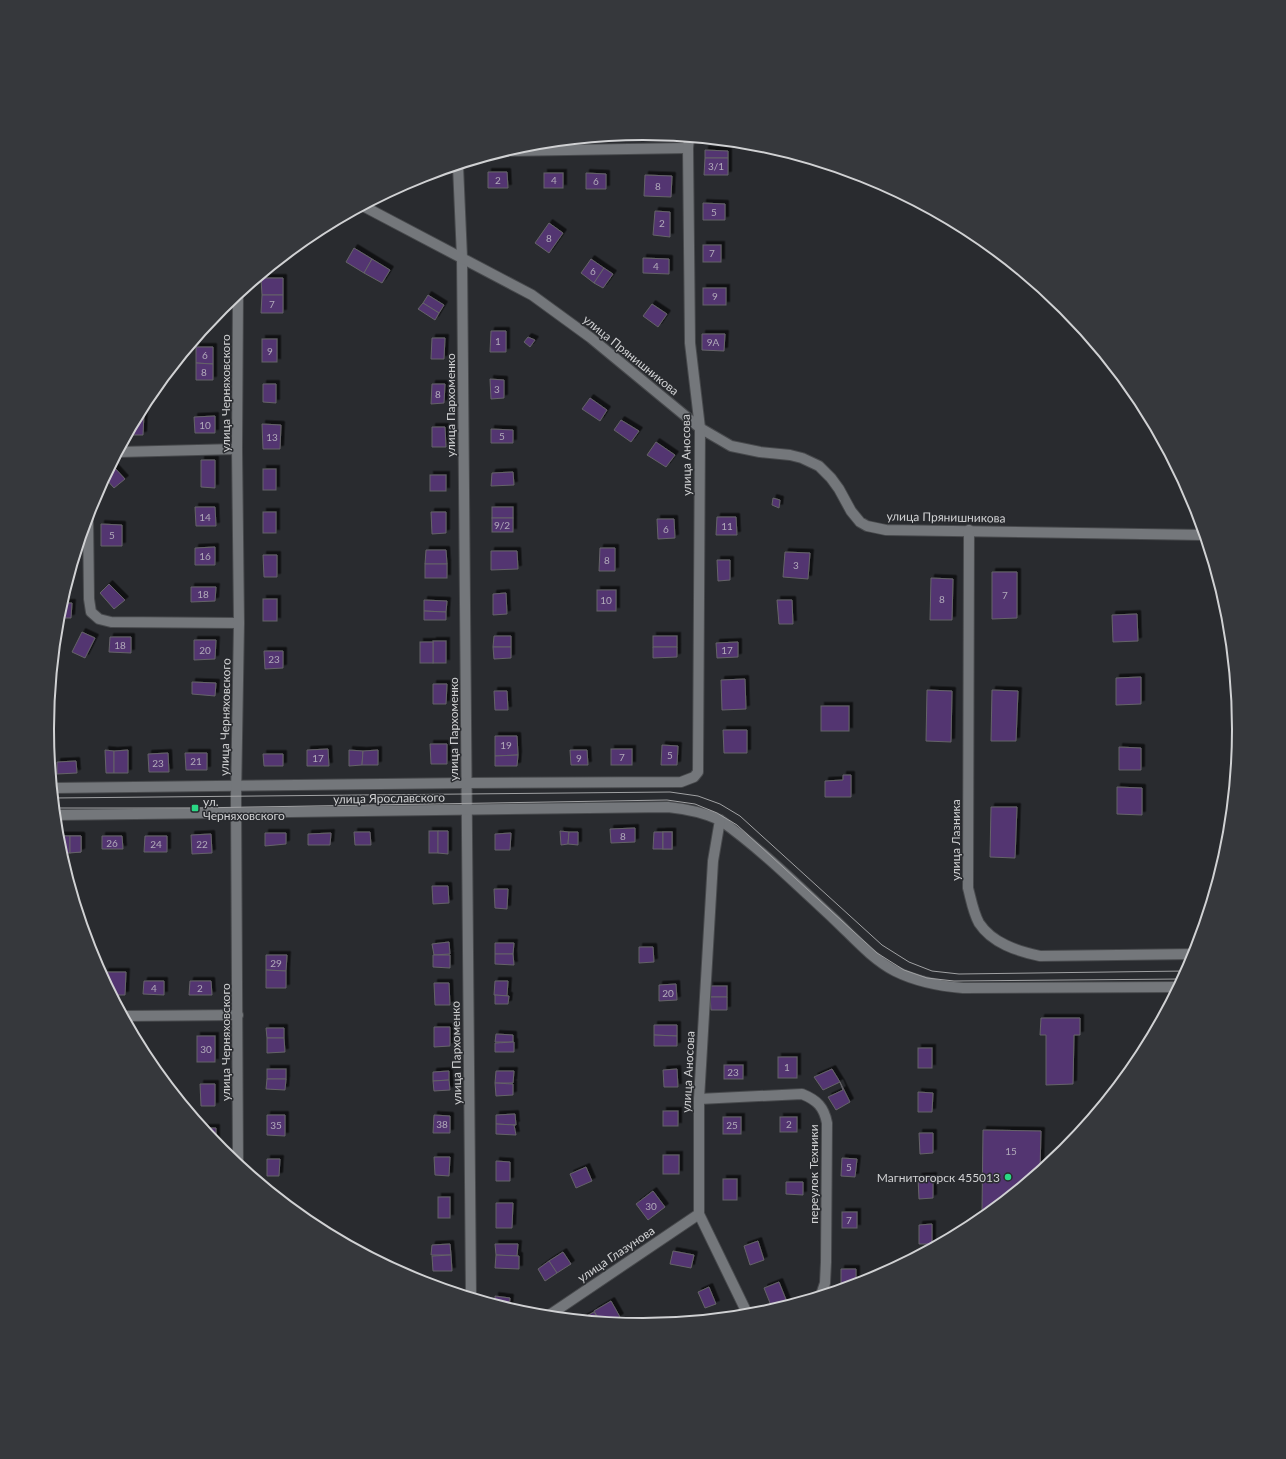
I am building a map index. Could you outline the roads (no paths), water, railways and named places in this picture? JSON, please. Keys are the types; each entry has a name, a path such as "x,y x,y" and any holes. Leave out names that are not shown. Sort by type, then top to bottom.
{"street":[{"path":"545,149 688,143"},
{"name":"улица Аносова","path":"466,783 681,782 694,777 698,772 700,428 690,343 688,143"},
{"name":"улица Пархоменко","path":"458,171 462,257 471,1292"},
{"name":"улица Прянишникова","path":"368,209 462,257 538,299 591,338 700,428 731,446 760,452 790,454 819,466 839,489 851,511 860,522 867,526 886,530 969,530 1199,535"},
{"name":"улица Черняховского","path":"238,303 237,448 239,623 236,815 238,1156"},
{"path":"124,452 237,448"},
{"name":"улица Лазника","path":"969,530 968,888 972,908 980,923 990,934 1004,945 1020,952 1040,956 1187,954"},
{"path":"88,532 89,599 91,612 99,618 111,622 239,623"},
{"path":"57,788 466,783"},
{"name":"улица Ярославского","path":"60,815 236,815 466,809 668,807 692,810 707,814 720,820 735,830 787,876 872,956 894,970 914,979 939,986 963,988 1172,987"},
{"name":"улица Аносова","path":"720,820 713,861 699,1099 699,1214 745,1309"},
{"path":"129,1016 238,1015"},
{"name":"переулок Техники","path":"699,1099 802,1094 813,1098 820,1106 827,1123 826,1262 825,1283 823,1290"},
{"name":"улица Глазунова","path":"555,1311 699,1214"}],"tram line":[{"path":"58,798 670,792 698,796 720,804 740,816 882,945 909,962 932,971 959,974 1180,971"},
{"path":"59,808 195,808 667,800 695,804 717,813 737,825 877,953 904,970 927,978 954,981 1176,979"}],"place":[{"name":"ул. Черняховского","path":"195,808"},
{"name":"Магнитогорск 455013","path":"1008,1177"}]}
